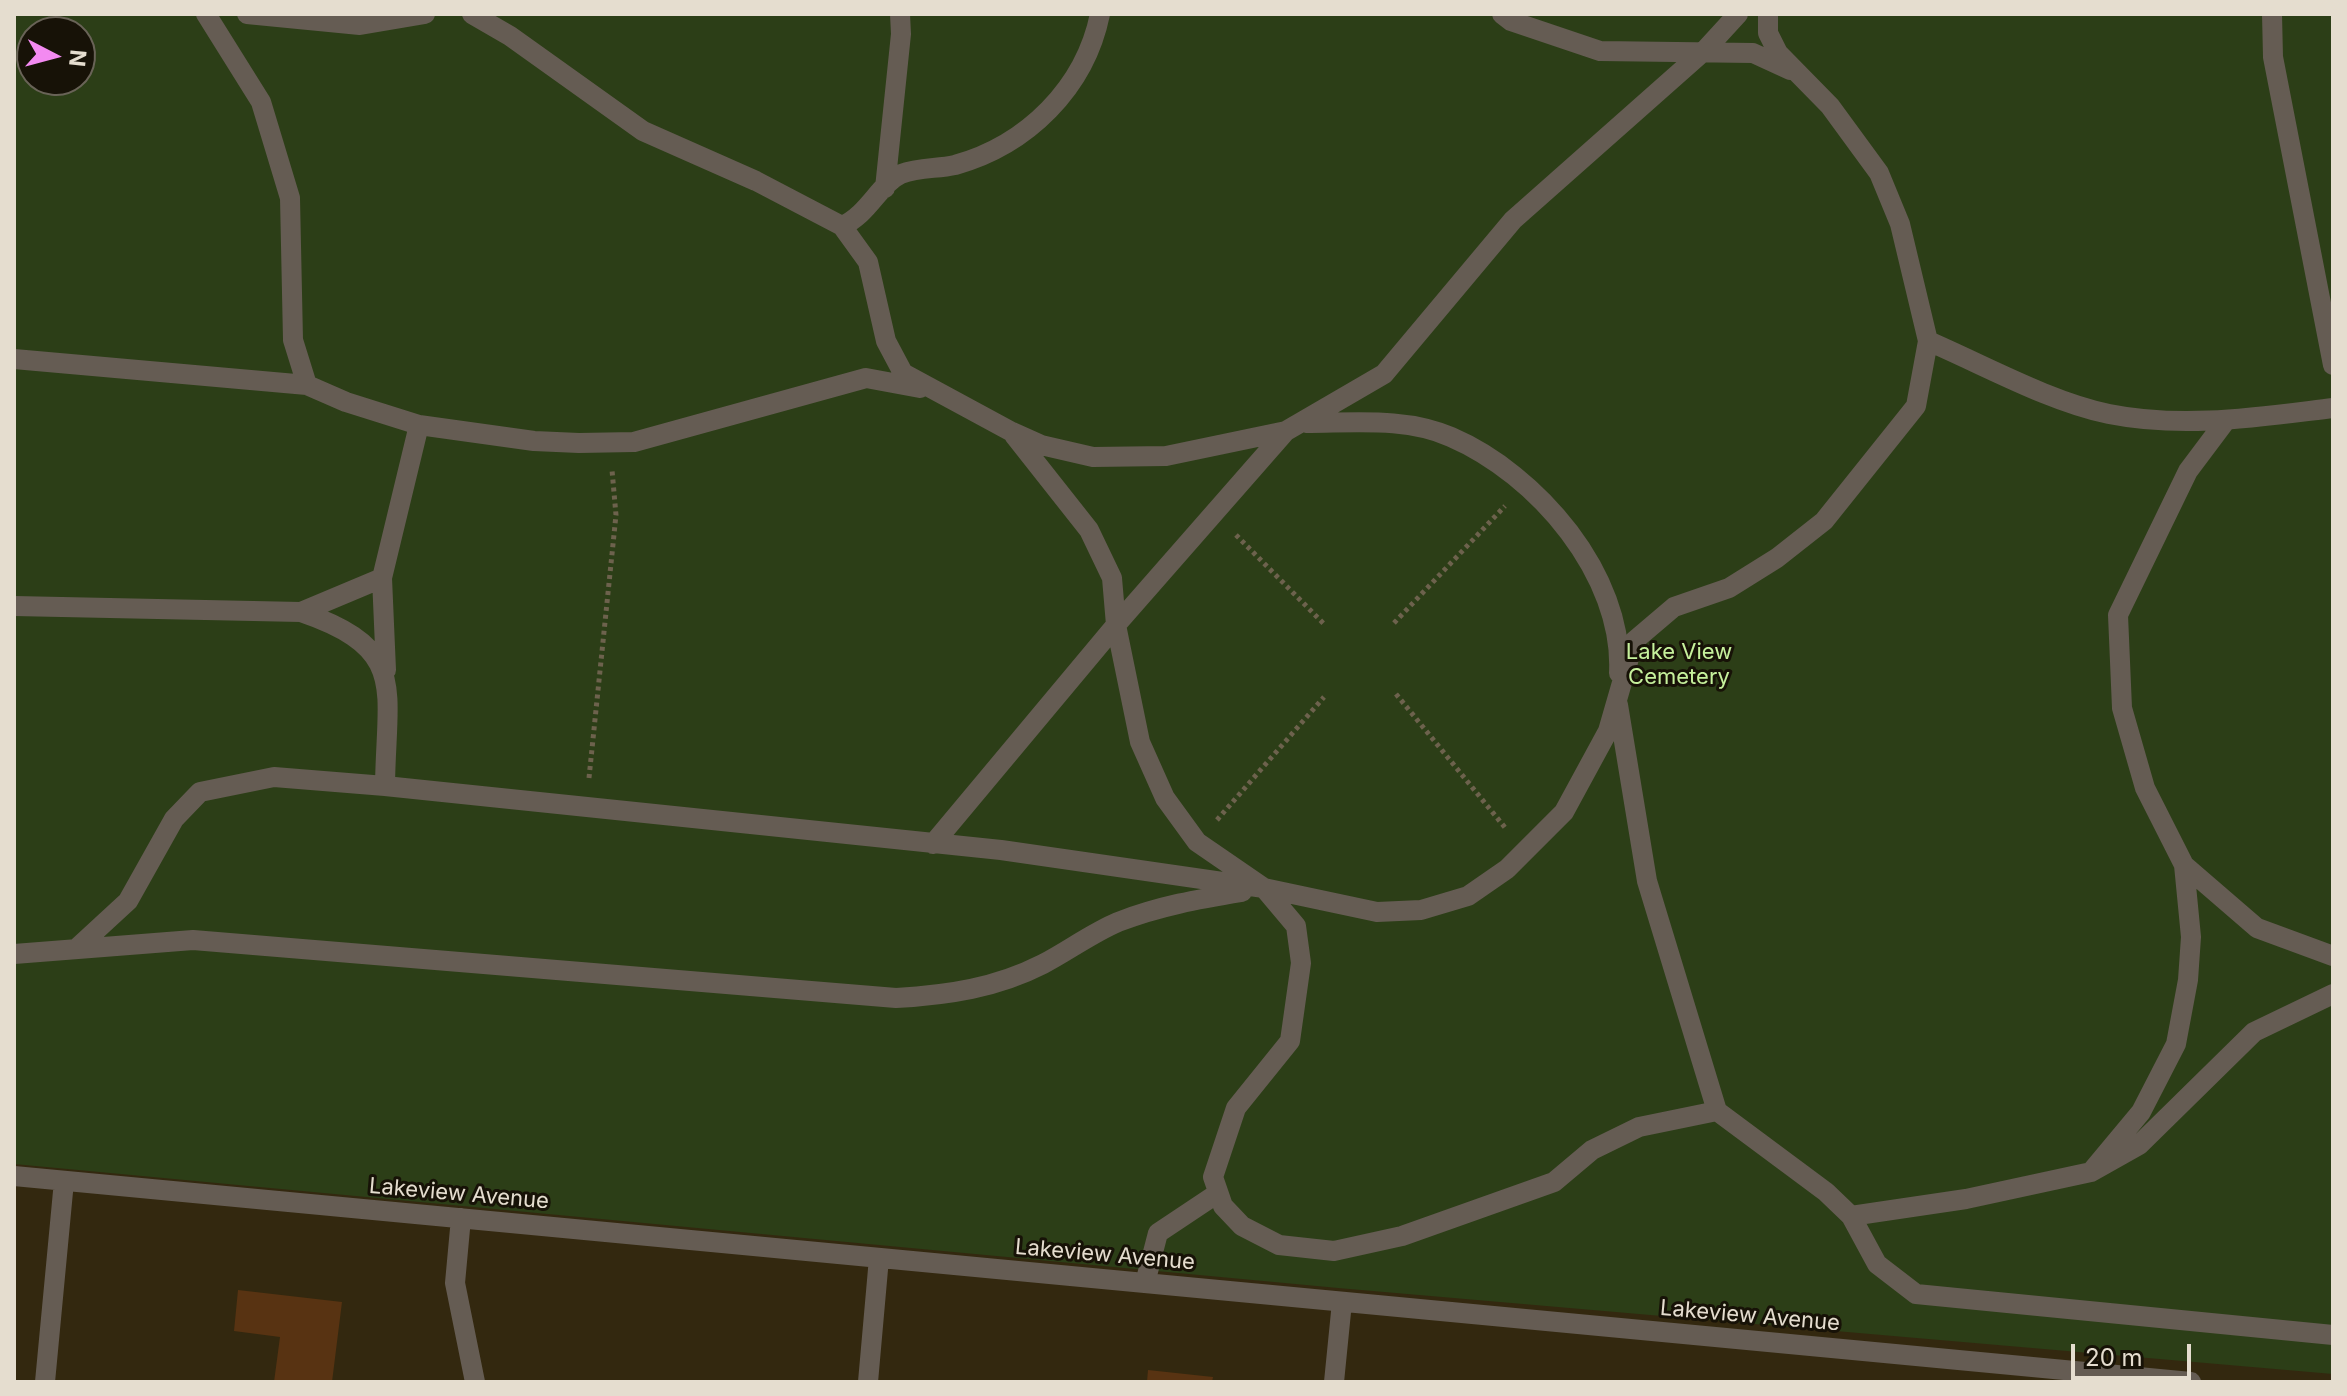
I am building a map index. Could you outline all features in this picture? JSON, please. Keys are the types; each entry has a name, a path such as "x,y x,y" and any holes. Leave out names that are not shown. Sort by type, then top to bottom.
{"street":[{"path":"206,14 261,102 290,198 293,340 307,385"},
{"path":"247,14 360,25 425,14"},
{"path":"472,14 510,36 643,131 756,181 842,226 868,262 886,341 903,373 928,389 1041,445 1093,457 1166,456 1295,427 1408,425 1436,432 1497,463 1538,496 1584,556 1602,589 1620,663 1617,702 1647,881 1717,1111 1826,1192 1851,1216 1877,1264 1916,1294 2333,1335"},
{"path":"885,188 901,34 900,14"},
{"path":"842,226 858,218 898,175 926,167 952,166 996,151 1052,111 1097,31 1100,14"},
{"path":"1502,14 1511,21 1600,51 1753,53 1794,72"},
{"path":"933,844 1116,625 1295,427 1384,374 1513,220 1705,50 1738,14"},
{"path":"76,949 128,901 174,819 200,792 274,777 933,844 1264,888 1377,912 1421,910 1468,896 1525,853 1564,812 1587,774 1617,702 1634,641 1674,607 1729,588 1777,558 1824,521 1916,406 1928,341 1900,224 1879,173 1830,106 1794,72 1768,33 1768,14"},
{"path":"2272,14 2273,57 2333,365"},
{"path":"1928,341 2107,414 2161,421 2224,423 2333,408"},
{"path":"14,359 307,385 346,402 419,425 534,441 634,442 866,378 928,389"},
{"path":"2091,1172 2141,1112 2176,1044 2188,980 2191,937 2184,865 2145,788 2122,708 2118,615 2188,471 2224,423"},
{"path":"385,786 386,673 382,578 419,425"},
{"path":"1012,432 1089,530 1112,578 1116,625 1140,742 1165,798 1197,842 1264,888 1296,926 1301,963 1290,1041 1236,1108 1213,1177 1223,1206 1242,1226 1279,1245 1334,1251 1402,1236 1554,1182 1592,1150 1639,1127 1717,1111"},
{"path":"301,612 382,578"},
{"path":"14,606 301,612 337,625 371,648 386,673"},
{"path":"2184,865 2257,928 2333,956"},
{"path":"14,954 42,955 76,949 193,940 896,998 953,995 997,983 1041,965 1114,924 1168,904 1264,888"},
{"path":"1851,1216 1966,1199 2091,1172 2139,1145 2254,1032 2333,994"},
{"name":"Lakeview Avenue","path":"14,1176 2191,1382"},
{"path":"45,1382 64,1181"},
{"path":"1145,1283 1158,1233 1218,1193"},
{"path":"461,1218 455,1283 475,1382"},
{"path":"868,1382 879,1258"},
{"path":"1334,1382 1342,1302"}],"path":[{"path":"567,806 590,776 613,546 615,480 603,442"},
{"path":"1394,623 1525,485"},
{"path":"1216,514 1324,624"},
{"path":"1396,694 1525,853"},
{"path":"1197,842 1324,697"}],"green space":[{"name":"Lake View Cemetery","path":"14,14 2333,14 2333,1374 1338,1288 14,1164"}],"building":[{"path":"238,1290 342,1302 332,1382 274,1382 280,1337 234,1331"},
{"path":"1148,1370 1213,1377 1212,1382 1147,1382"}]}
